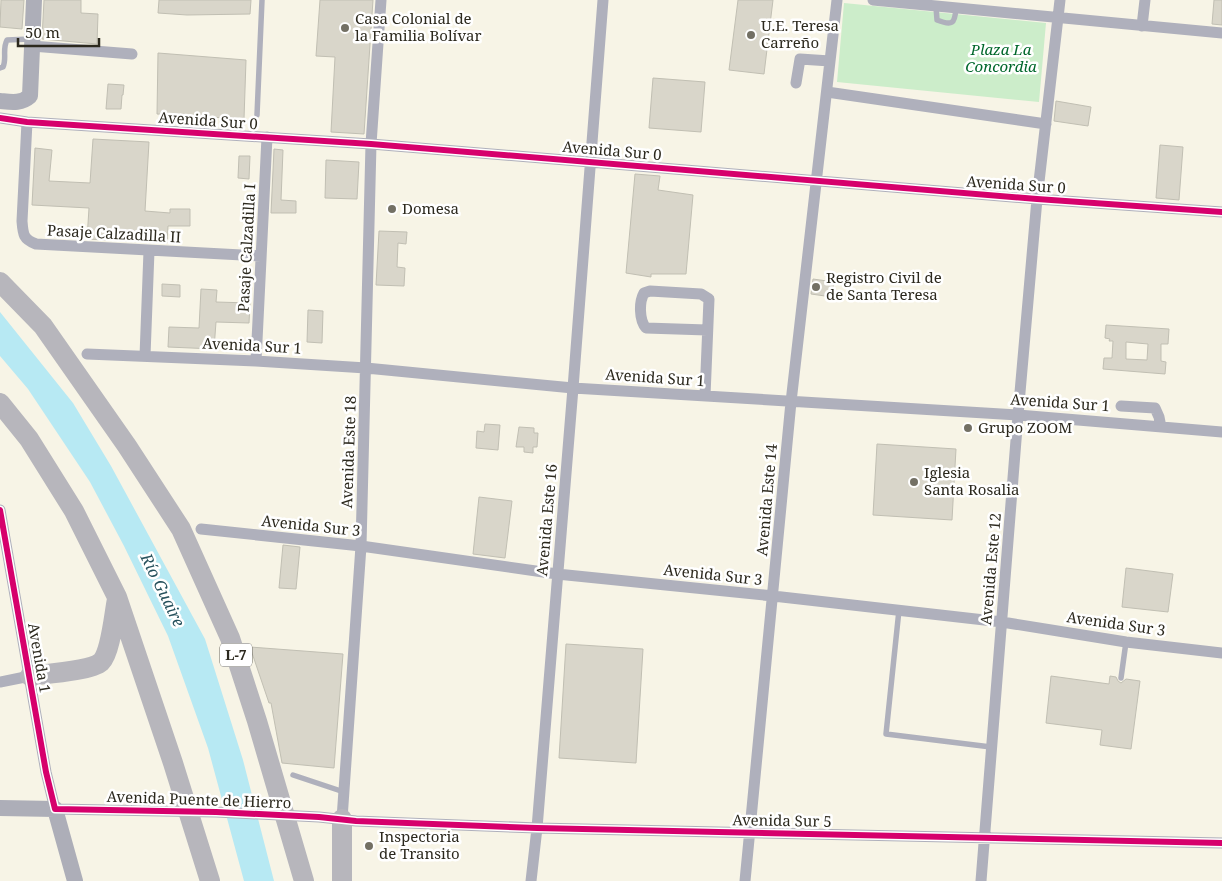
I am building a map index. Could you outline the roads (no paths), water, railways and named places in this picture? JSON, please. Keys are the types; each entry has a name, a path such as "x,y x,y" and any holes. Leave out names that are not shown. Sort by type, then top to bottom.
{"highway":[{"name":"L-7","path":"0,282 43,326 128,446 181,530 230,638 258,721 304,881"},
{"path":"0,403 29,440 74,511 117,597 173,762 210,881"},
{"path":"30,676 88,668 101,662 109,646 117,597"},
{"path":"342,819 342,881"}],"main road":[{"path":"0,101 16,102 25,100 30,96 34,0"},
{"name":"Avenida Puente de Hierro","path":"0,808 55,809"},
{"path":"55,809 75,881"}],"street":[{"name":"Avenida Este 18","path":"342,819 361,546 371,144 381,0"},
{"name":"Avenida Este 16","path":"531,881 558,574 603,0"},
{"name":"Avenida Este 14","path":"745,881 791,402 836,0"},
{"path":"873,0 1222,33"},
{"name":"Avenida Este 12","path":"981,881 1037,199 1060,0"},
{"path":"1142,26 1145,0"},
{"path":"32,43 132,54"},
{"path":"796,83 800,59 830,61"},
{"path":"826,92 1046,124"},
{"name":"Avenida Sur 0","path":"0,118 27,122 371,144 1037,199 1222,212"},
{"name":"Pasaje Calzadilla II","path":"27,122 22,221 23,233 27,240 36,244 261,256"},
{"name":"Pasaje Calzadilla I","path":"256,361 268,137"},
{"path":"144,356 149,251"},
{"path":"705,396 708,330 709,299 701,294 644,292 641,309 642,324 646,328 708,330"},
{"name":"Avenida Sur 1","path":"87,354 366,368 573,388 1018,415 1222,432"},
{"path":"1121,406 1155,408 1161,426"},
{"name":"Avenida 1","path":"0,510 3,540 30,676 46,772 55,809"},
{"name":"Avenida Sur 3","path":"201,529 361,546 558,574 1002,622 1126,642 1222,653"},
{"path":"0,682 30,676"},
{"name":"Avenida Puente de Hierro","path":"55,809 216,812 342,819"},
{"name":"Avenida Sur 5","path":"342,819 537,828 1222,843"}],"lane":[{"path":"257,114 262,0"},
{"path":"936,7 937,20 947,24 955,21 956,8"},
{"path":"0,68 4,64 7,40 32,43"},
{"path":"899,610 886,734 991,747"},
{"path":"1121,678 1126,642"},
{"path":"293,775 344,792"}],"water":[{"name":"Río Guaire","path":"0,312 73,403 111,466 205,639 243,760 274,881 244,881 208,748 168,636 90,482 28,389 0,356"}],"place":[{"name":"Casa Colonial de la Familia Bolívar","path":"345,28"},
{"name":"U.E. Teresa Carreño","path":"751,35"},
{"name":"Domesa","path":"392,209"},
{"name":"Registro Civil de de Santa Teresa","path":"816,287"},
{"name":"Grupo ZOOM","path":"968,428"},
{"name":"Iglesia Santa Rosalia","path":"914,482"},
{"name":"Inspectoria de Transito","path":"369,846"}],"park label":[{"name":"Plaza La Concordia","path":"1001,58"}]}
